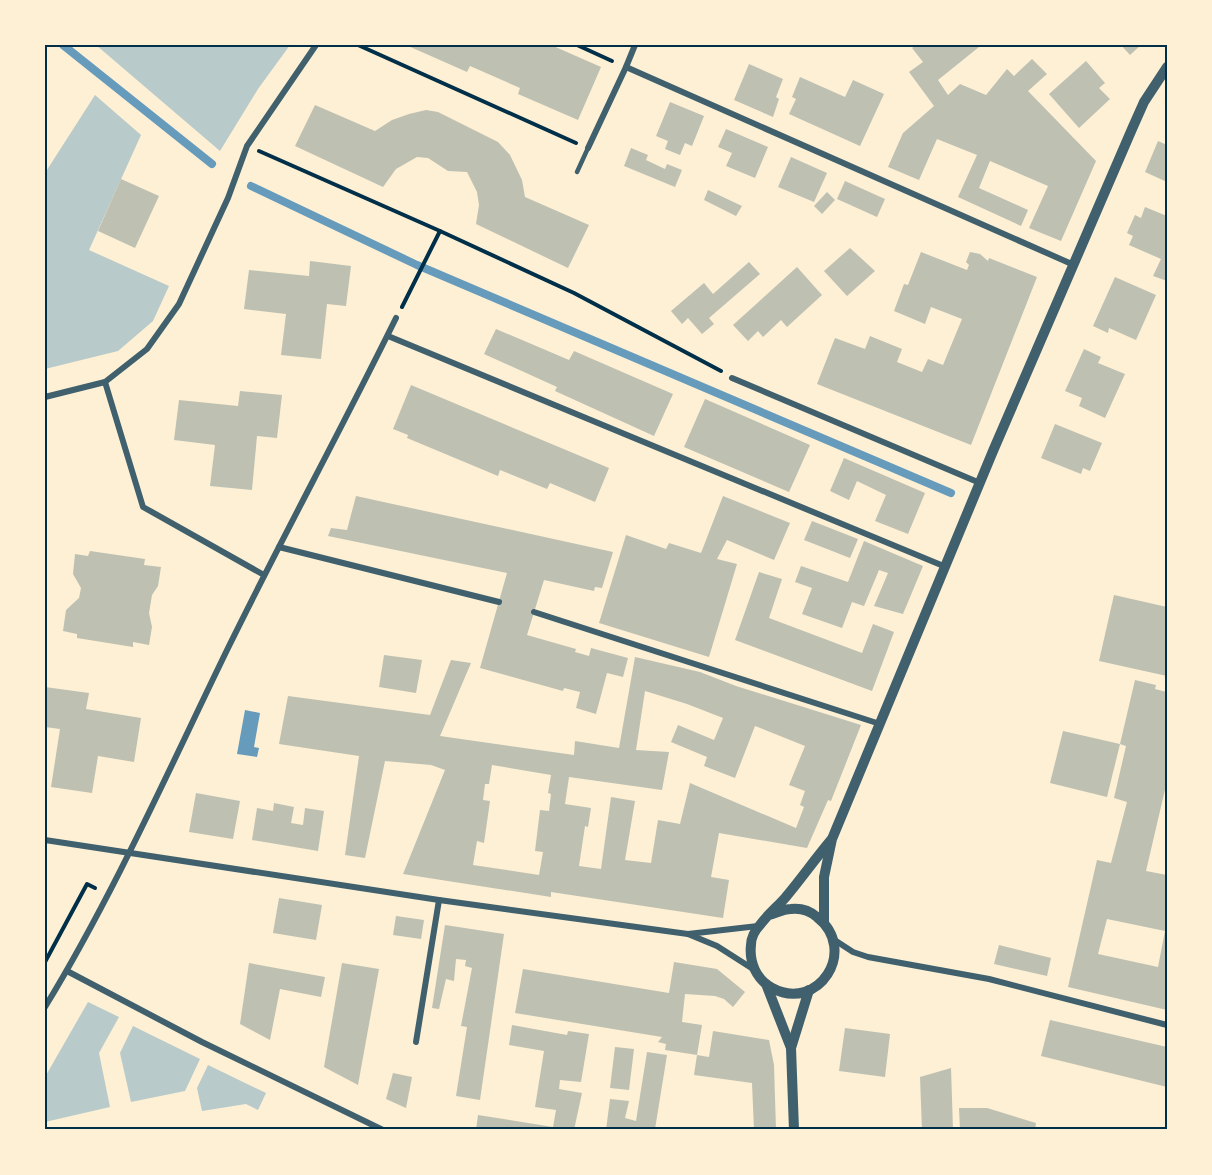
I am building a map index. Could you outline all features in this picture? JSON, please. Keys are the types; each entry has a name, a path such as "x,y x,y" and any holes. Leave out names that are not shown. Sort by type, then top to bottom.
{"street":[{"path":"45,397 105,382 147,349 179,304 228,198 247,146 316,45"},
{"path":"588,148 635,45"},
{"path":"626,67 1074,266"},
{"path":"824,922 824,877 832,839 980,483 1144,102 1167,67"},
{"path":"45,1007 67,971 128,854 264,575 396,318"},
{"path":"388,336 946,567"},
{"path":"732,378 980,483"},
{"path":"105,382 143,507 264,575"},
{"path":"279,548 499,602"},
{"path":"534,612 880,724"},
{"path":"754,970 750,956 751,941 758,926 832,839"},
{"path":"45,840 439,900 688,934 758,926"},
{"path":"416,1042 439,900"},
{"path":"766,984 779,991 794,994 809,990 823,981 831,968 835,954 833,939 824,922 812,913 790,909 769,915"},
{"path":"688,934 717,946 754,970 766,984 791,1048 794,1130"},
{"path":"833,939 868,957 989,979 1167,1025"},
{"path":"67,971 202,1042 383,1130"},
{"path":"791,1048 809,990"}],"lane":[{"path":"577,172 588,148"}],"path":[{"path":"358,45 588,148"},
{"path":"577,45 626,67"},
{"path":"247,146 574,292 732,378"},
{"path":"396,318 440,231"},
{"path":"45,962 87,884 106,894"}],"shaded area":[{"path":"96,45 290,45 258,89 220,151"},
{"path":"95,95 141,135 89,250 169,286 153,321 118,351 45,369 45,173"},
{"path":"88,1002 119,1017 99,1053 110,1107 45,1122 45,1077"},
{"path":"133,1026 200,1059 185,1091 131,1102 120,1053"},
{"path":"208,1065 266,1093 258,1110 246,1104 202,1111 197,1088"}],"water":[{"path":"245,710 260,713 254,747 259,748 257,757 237,754"}],"building":[{"path":"406,45 551,45 601,67 578,120 518,94 520,88 470,66 467,72"},
{"path":"916,45 977,45 979,47 938,80 948,95 960,84 986,95 1007,69 1014,76 1032,59 1047,74 1028,91 1096,161 1061,241 1029,228 1048,186 990,161 979,188 1028,210 1021,226 958,197 977,155 937,139 919,180 888,167 903,133 934,106 909,72 923,62 912,48"},
{"path":"1121,45 1141,45 1130,55"},
{"path":"1086,61 1105,83 1099,88 1110,99 1079,128 1049,94"},
{"path":"749,64 783,79 776,97 779,99 773,117 734,100"},
{"path":"800,77 845,97 853,80 884,94 860,146 789,114 796,99 792,97"},
{"path":"670,102 704,116 692,146 685,143 680,155 665,149 668,141 656,136"},
{"path":"315,105 375,131 392,120 409,114 426,110 438,112 498,142 510,155 522,180 525,197 589,225 568,268 476,224 479,205 477,192 467,172 448,171 428,158 417,157 396,169 383,187 295,146"},
{"path":"726,129 768,147 755,178 726,166 732,153 718,147"},
{"path":"1158,141 1167,145 1167,182 1145,172"},
{"path":"631,148 648,155 646,160 665,169 667,164 682,170 675,187 624,166"},
{"path":"791,157 827,173 814,202 778,187"},
{"path":"121,179 159,196 135,248 98,231"},
{"path":"845,181 885,199 877,217 837,199"},
{"path":"708,190 742,206 736,216 704,200"},
{"path":"827,192 835,200 822,214 814,206"},
{"path":"1145,207 1167,216 1165,260 1167,261 1167,281 1153,276 1161,259 1129,245 1133,236 1127,233 1135,215 1141,218"},
{"path":"850,248 875,271 847,296 824,271"},
{"path":"921,252 967,270 969,265 966,262 970,252 980,254 988,261 989,258 1037,277 971,445 817,384 835,338 865,349 870,336 902,349 897,362 922,372 928,359 943,365 962,319 931,307 925,324 894,311 904,284 908,285"},
{"path":"310,261 351,266 346,306 327,304 321,359 281,355 286,314 244,309 249,270 309,276"},
{"path":"749,262 760,274 709,318 714,324 702,334 688,318 682,324 671,311 704,283 713,294"},
{"path":"797,267 822,295 787,327 781,320 763,337 758,331 748,341 733,325"},
{"path":"1115,277 1156,295 1136,340 1109,328 1108,333 1093,326"},
{"path":"496,329 569,360 574,351 673,394 654,436 555,391 557,387 484,354"},
{"path":"1084,349 1101,357 1098,363 1125,374 1105,418 1079,406 1082,398 1065,391"},
{"path":"411,385 609,468 595,502 550,483 547,489 500,470 498,476 407,438 408,435 393,429"},
{"path":"240,391 282,395 277,438 257,436 252,490 210,486 215,445 174,440 179,400 238,406"},
{"path":"705,399 810,445 789,492 684,447"},
{"path":"1055,424 1102,443 1090,471 1083,468 1081,474 1041,458"},
{"path":"844,458 925,493 908,534 875,521 886,495 857,481 849,500 830,491"},
{"path":"356,496 613,552 602,588 595,587 594,591 544,580 527,635 576,649 575,652 589,656 591,648 628,658 623,677 607,673 596,714 576,708 580,692 564,688 563,691 480,668 507,573 328,536 331,528 347,530"},
{"path":"723,496 790,523 774,560 727,540 717,559 737,564 709,657 599,623 626,535 666,549 669,543 701,553"},
{"path":"812,521 858,539 850,558 804,540"},
{"path":"864,541 923,566 903,614 874,606 888,573 879,570 864,606 852,602 842,628 802,614 812,588 795,582 801,566 848,582"},
{"path":"90,551 145,559 144,565 161,567 158,586 152,595 149,613 152,627 149,645 133,642 133,647 77,638 77,634 63,631 66,610 79,598 81,588 73,574 75,554 88,556"},
{"path":"759,572 782,579 769,618 862,653 873,624 894,632 872,691 735,640"},
{"path":"1114,595 1167,607 1167,676 1099,661"},
{"path":"384,655 422,660 416,693 379,687"},
{"path":"635,657 700,672 736,686 861,725 831,801 828,800 807,848 719,833 711,877 729,880 723,918 551,892 551,897 403,874 445,770 431,765 385,761 365,858 345,855 359,756 279,744 288,696 430,715 451,660 471,663 440,736 574,755 575,741 619,748","holes":["645,691 723,718 714,740 678,725 671,742 707,757 704,766 735,778 755,726 805,746 789,785 805,791 800,805 804,807 796,828 690,783 680,824 658,820 651,863 625,860 635,801 611,797 601,869 579,866 585,826 588,827 591,808 565,804 569,777 662,790 669,752 636,750","492,765 551,775 548,793 551,794 549,811 540,810 535,851 543,852 539,875 473,865 477,841 484,843 490,801 483,800 485,784 489,784"]},
{"path":"1135,680 1156,685 1155,689 1167,692 1167,781 1146,871 1167,875 1167,1010 1068,987 1097,860 1111,863 1127,802 1114,798 1126,746 1120,744","holes":["1107,919 1165,931 1158,967 1098,954"]},
{"path":"45,687 89,693 86,709 141,718 134,762 98,756 92,793 51,787 60,729 45,727"},
{"path":"1063,731 1120,744 1107,797 1050,783"},
{"path":"196,793 240,801 233,839 189,832"},
{"path":"274,803 294,807 291,823 303,825 305,808 324,811 318,851 252,840 257,808 273,811"},
{"path":"279,898 322,905 316,940 273,933"},
{"path":"396,916 424,920 421,939 393,935"},
{"path":"445,925 504,934 480,1100 456,1096 467,1027 461,1026 472,968 465,966 466,960 456,959 454,981 446,979 439,1009 432,1008"},
{"path":"999,945 1051,958 1047,976 994,964"},
{"path":"674,962 717,969 745,992 733,1007 724,999 715,996 685,994 682,1022 702,1025 697,1055 665,1050 666,1044 658,1042 662,1037 515,1013 523,969 669,993"},
{"path":"249,963 325,977 321,997 280,989 270,1040 240,1024"},
{"path":"342,963 379,969 358,1085 324,1067"},
{"path":"1050,1020 1167,1047 1167,1087 1041,1056"},
{"path":"512,1025 567,1035 568,1031 589,1034 581,1082 560,1080 559,1089 582,1093 574,1130 476,1130 478,1115 553,1127 556,1110 535,1107 544,1051 509,1045"},
{"path":"845,1028 890,1034 885,1077 839,1071"},
{"path":"713,1031 769,1040 774,1065 776,1130 754,1130 752,1083 694,1075 697,1055 709,1057"},
{"path":"615,1047 634,1049 629,1090 610,1088"},
{"path":"647,1052 667,1055 655,1129 606,1130 610,1099 629,1101 625,1118 636,1121"},
{"path":"951,1068 953,1130 922,1130 920,1077"},
{"path":"393,1073 412,1077 406,1108 386,1099"},
{"path":"959,1108 987,1108 1036,1123 1035,1130 960,1130"}],"waterway":[{"path":"63,45 212,164"},
{"path":"251,186 417,265 951,493"}]}
